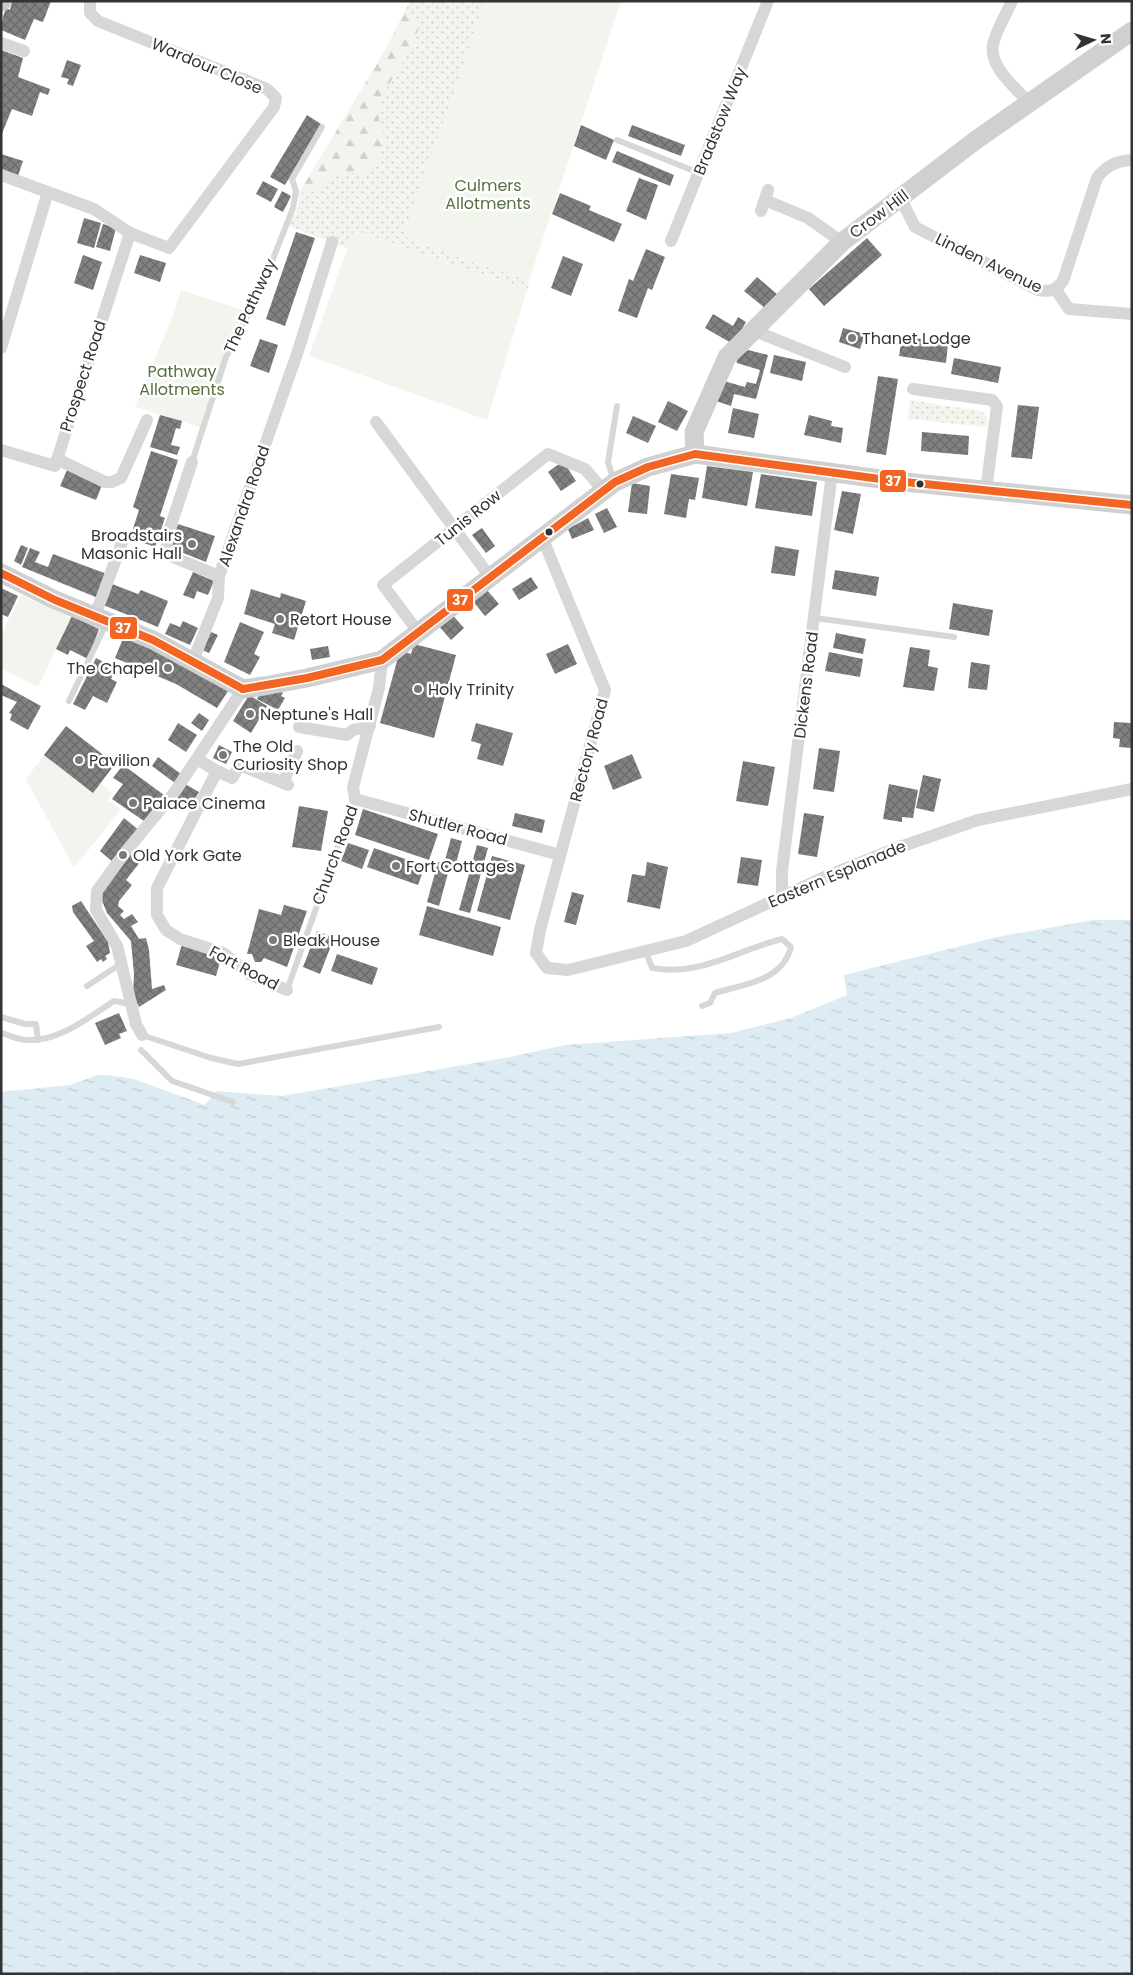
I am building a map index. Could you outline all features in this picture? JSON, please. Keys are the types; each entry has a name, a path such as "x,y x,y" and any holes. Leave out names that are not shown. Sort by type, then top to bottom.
{"main road":[{"name":"Crow Hill","path":"695,454 694,432 727,357 842,242 900,197 1029,103 1132,31"},
{"path":"1,574 193,661 243,688 307,678 382,660 419,634 609,486 648,467 695,454 832,473 986,491 1132,505"}],"street":[{"name":"Wardour Close","path":"90,1 90,13 98,20 267,89 276,98 274,108 169,248 130,233"},
{"name":"Bradstow Way","path":"671,241 768,1"},
{"path":"1012,1 993,45 994,60 1001,72 1029,103"},
{"path":"1,43 24,51"},
{"name":"Linden Avenue","path":"900,197 915,227 1038,290 1056,290 1063,282 1097,178 1105,167 1119,161 1132,160"},
{"path":"1,175 94,209 130,233"},
{"path":"1,348 48,192"},
{"path":"765,200 808,218 842,242"},
{"name":"Prospect Road","path":"57,459 130,233"},
{"name":"Alexandra Road","path":"193,661 218,598 219,576 298,351 332,242"},
{"path":"1056,290 1069,309 1132,314"},
{"path":"752,330 845,367"},
{"path":"913,389 992,400 997,406 986,491"},
{"path":"1,450 55,466 57,459 105,482 112,482 121,478 146,420"},
{"path":"376,422 490,577"},
{"name":"Tunis Row","path":"419,634 383,584 454,530 548,454 584,470 609,486"},
{"name":"The Pathway","path":"192,462 168,534 167,548 173,557 219,576"},
{"name":"Dickens Road","path":"782,896 782,871 832,473"},
{"name":"Rectory Road","path":"542,537 605,690 540,930 536,953 547,968"},
{"path":"101,619 124,538"},
{"name":"Church Road","path":"355,799 353,787 379,688 382,660"},
{"path":"142,1035 131,1004 117,946 96,910 97,891 123,855 174,793 243,688"},
{"path":"299,727 347,735 353,730 370,726"},
{"path":"197,759 232,778 240,765 286,784 297,751"},
{"name":"Fort Road","path":"218,770 157,888 157,915 166,930 180,939 223,953 252,976 286,990"},
{"name":"Eastern Esplanade","path":"547,968 568,970 686,941 782,896 894,849 978,820 1132,789"},
{"name":"Shutler Road","path":"355,799 560,855"}],"lane":[{"name":"The Pathway","path":"192,462 226,357 260,292 293,208 296,191 292,179 322,127"},
{"path":"617,140 699,173"},
{"path":"609,486 608,462 617,406"},
{"path":"815,618 954,637"},
{"path":"69,701 101,619"},
{"name":"Church Road","path":"286,990 355,799"},
{"path":"646,952 652,968 671,972 725,959 737,952 782,938 791,947 786,961 771,974 747,986 715,993 710,1002 702,1006"},
{"path":"87,986 122,963"},
{"path":"1,1033 25,1040 38,1040 62,1033 114,1001 131,1004"},
{"path":"1,1017 25,1024 36,1024 38,1040"},
{"path":"142,1035 211,1058 238,1064 439,1027"},
{"path":"141,1050 172,1082 233,1102"}],"green space":[{"path":"410,1 483,1 483,10 409,240 529,281 527,290 354,230 347,248 289,226 298,207 299,193 386,49"},
{"name":"Culmers Allotments","path":"483,1 621,1 529,281 409,240 404,232 483,10"},
{"path":"405,11 421,22 410,51 384,92 377,113 386,142 371,173 342,174 330,180 320,191 299,193 386,49"},
{"name":"Culmers Allotments","path":"354,230 527,290 487,420 309,356"},
{"name":"Pathway Allotments","path":"181,290 246,311 224,357 200,427 135,407 172,318"},
{"path":"910,400 980,411 987,417 987,427 908,419"},
{"path":"21,595 71,618 38,687 1,668 1,635"},
{"path":"66,726 115,764 100,783 113,793 107,800 121,809 74,868 26,779"}],"water":[{"path":"1093,920 1132,920 1132,1974 1,1974 1,1092 70,1085 97,1075 107,1075 134,1079 205,1105 216,1091 282,1096 510,1057 565,1045 731,1033 791,1018 847,995 844,975 997,937"}],"building":[{"path":"12,1 51,1 43,22 34,19 25,40 1,30 6,8 10,10"},
{"path":"1,50 23,58 18,77 50,89 48,95 40,92 32,116 12,109 1,136"},
{"path":"67,60 81,65 73,86 67,84 69,79 61,77"},
{"path":"307,115 321,124 285,185 270,177"},
{"path":"581,125 614,140 606,160 574,146"},
{"path":"632,125 685,145 681,156 628,136"},
{"path":"617,151 674,175 670,186 612,162"},
{"path":"1,154 23,161 18,176 1,170"},
{"path":"639,178 658,185 646,220 626,211"},
{"path":"263,181 278,189 271,202 256,194"},
{"path":"282,191 291,196 283,212 274,207"},
{"path":"560,193 591,206 589,210 622,224 614,242 552,214"},
{"path":"84,218 101,223 94,248 77,243"},
{"path":"103,224 116,228 110,251 96,247"},
{"path":"296,232 315,238 285,326 266,319"},
{"path":"867,238 882,255 824,306 809,289"},
{"path":"646,249 665,257 652,290 648,288 637,318 618,311 629,279 633,281"},
{"path":"83,255 102,262 93,290 74,283"},
{"path":"140,255 166,263 160,282 134,273"},
{"path":"563,256 583,264 571,296 551,288"},
{"path":"757,277 778,295 766,309 744,291"},
{"path":"713,314 733,326 738,317 746,322 733,344 705,328"},
{"name":"Thanet Lodge","path":"843,328 865,334 860,349 839,342"},
{"path":"902,336 948,343 946,363 899,356"},
{"path":"260,339 278,345 269,373 250,366"},
{"path":"748,350 768,355 756,399 734,394 731,406 710,399 720,380 745,387 747,382 756,384 760,370 737,363 736,359"},
{"path":"774,355 806,362 802,381 770,373"},
{"path":"954,358 1001,367 998,383 951,374"},
{"path":"878,376 898,379 886,455 866,452"},
{"path":"668,401 688,411 677,431 658,422"},
{"path":"1018,405 1039,407 1032,459 1011,457"},
{"path":"733,408 759,414 754,438 728,433"},
{"path":"160,415 182,421 180,429 176,428 171,445 180,447 177,455 150,447"},
{"path":"809,415 832,421 831,426 843,428 841,443 804,435"},
{"path":"633,416 656,426 648,443 626,433"},
{"path":"922,432 969,436 968,455 921,451"},
{"path":"151,451 178,460 160,516 165,518 155,547 130,538 139,510 133,507"},
{"path":"563,461 576,481 561,491 548,472"},
{"path":"707,466 753,472 747,506 702,498"},
{"path":"67,470 102,485 96,500 60,486"},
{"path":"671,474 699,478 695,500 689,499 686,518 664,514"},
{"path":"761,474 817,482 812,516 755,508"},
{"path":"632,483 650,486 647,514 628,512"},
{"path":"842,491 861,494 853,534 834,530"},
{"path":"607,508 617,527 604,533 595,514"},
{"path":"588,518 594,530 572,539 568,529"},
{"name":"Broadstairs Masonic Hall","path":"178,524 215,536 206,562 173,549 172,542"},
{"path":"482,528 495,546 486,553 472,535"},
{"path":"21,545 28,548 21,565 14,561"},
{"path":"775,546 799,550 795,576 771,573"},
{"path":"30,548 40,552 35,562 48,567 53,554 107,574 98,598 22,567"},
{"path":"835,570 879,577 876,596 832,589"},
{"path":"193,572 214,581 208,595 197,591 194,599 183,595"},
{"path":"531,577 538,588 519,600 512,589"},
{"path":"112,584 138,594 141,590 168,601 158,627 103,605"},
{"path":"1,588 18,596 8,617 1,614"},
{"name":"Retort House","path":"251,589 280,598 281,593 306,601 294,640 272,633 275,624 244,614"},
{"path":"486,589 499,604 485,616 472,600"},
{"path":"953,603 993,610 989,636 949,629"},
{"path":"450,612 464,628 451,640 437,624"},
{"path":"72,616 99,629 88,659 70,650 68,655 56,649"},
{"path":"183,621 198,628 190,645 165,634 170,623 180,627"},
{"path":"240,622 264,632 254,654 260,657 250,675 224,662"},
{"path":"211,632 218,635 209,653 202,650"},
{"path":"836,633 866,639 863,654 833,648"},
{"path":"124,636 230,688 217,708 176,684 115,658"},
{"name":"Holy Trinity","path":"414,644 456,655 434,738 380,723 400,650 411,654"},
{"path":"568,644 577,664 555,674 546,654"},
{"path":"328,646 330,657 312,660 310,649"},
{"path":"910,647 930,650 928,666 938,668 934,691 903,687"},
{"path":"829,652 863,659 860,677 825,671"},
{"path":"96,658 116,669 111,679 117,682 107,703 93,696 85,710 73,704"},
{"path":"971,662 990,665 987,690 968,688"},
{"path":"1,684 41,706 28,730 10,720 12,714 9,713 17,702 1,695"},
{"path":"273,687 283,693 281,696 285,698 278,710 257,699 263,688"},
{"name":"Neptune's Hall","path":"249,695 267,706 251,733 233,721"},
{"path":"199,713 209,720 202,731 191,723"},
{"path":"1114,722 1132,723 1132,748 1119,747 1120,739 1113,738"},
{"path":"178,723 197,735 186,752 168,740"},
{"path":"476,723 513,733 503,766 477,759 481,744 471,741"},
{"name":"Pavilion","path":"66,726 115,764 93,793 44,755"},
{"name":"The Old Curiosity Shop","path":"219,745 232,752 226,764 213,758"},
{"path":"819,748 840,751 834,792 813,789"},
{"path":"632,754 642,778 613,790 604,766"},
{"path":"158,757 181,774 175,783 152,766"},
{"path":"743,761 775,767 768,806 736,801"},
{"path":"123,765 164,795 144,821 112,799 123,784 113,778"},
{"path":"923,775 941,779 934,812 916,808"},
{"path":"185,784 199,792 189,808 175,800"},
{"path":"889,784 918,790 913,818 902,817 902,822 883,819"},
{"path":"299,806 328,811 321,851 292,847"},
{"path":"363,809 438,834 429,860 355,835"},
{"path":"515,813 545,820 542,833 512,826"},
{"path":"804,813 824,816 817,857 798,854"},
{"path":"124,818 140,831 114,863 100,851"},
{"path":"451,838 462,841 455,867 450,866 439,906 427,902 438,862 444,864"},
{"path":"348,843 369,850 362,869 341,861"},
{"path":"477,845 488,848 470,913 459,910"},
{"name":"Fort Cottages","path":"374,848 425,866 418,885 367,867"},
{"path":"128,852 141,861 126,880 132,885 119,901 118,906 124,911 120,915 124,919 132,914 138,922 131,926 139,939 146,938 149,950 152,989 164,985 166,990 139,1007 133,995 134,974 131,941 107,913 101,898 102,887"},
{"path":"492,856 525,865 510,920 477,911"},
{"path":"741,857 762,860 758,886 737,883"},
{"path":"647,862 668,867 660,909 627,902 632,874 645,876"},
{"path":"572,892 584,895 576,925 564,922"},
{"path":"81,901 108,942 110,953 105,956 107,959 103,962 101,959 97,962 86,946 94,941 73,912 72,906"},
{"path":"284,905 307,911 287,967 264,958 261,962 255,962 252,954 247,954 259,909 281,915"},
{"path":"427,906 501,927 493,956 419,935"},
{"path":"317,931 334,938 320,974 303,967"},
{"path":"182,944 222,955 216,976 176,965"},
{"path":"337,954 378,968 372,985 331,971"},
{"path":"119,1013 127,1031 119,1034 121,1038 105,1045 95,1023"}],"transit line":[{"name":"37","path":"243,689 307,678 382,660 615,482 648,467 695,454 895,481 1132,505"},
{"name":"37","path":"1,573 55,600 153,640 243,689"}],"place":[{"name":"Thanet Lodge","path":"852,338"},
{"name":"Broadstairs Masonic Hall","path":"192,544"},
{"name":"Retort House","path":"280,619"},
{"name":"The Chapel","path":"168,668"},
{"name":"Holy Trinity","path":"418,689"},
{"name":"Neptune's Hall","path":"250,714"},
{"name":"The Old Curiosity Shop","path":"223,755"},
{"name":"Pavilion","path":"79,760"},
{"name":"Palace Cinema","path":"133,803"},
{"name":"Old York Gate","path":"123,855"},
{"name":"Fort Cottages","path":"396,866"},
{"name":"Bleak House","path":"273,940"}]}
